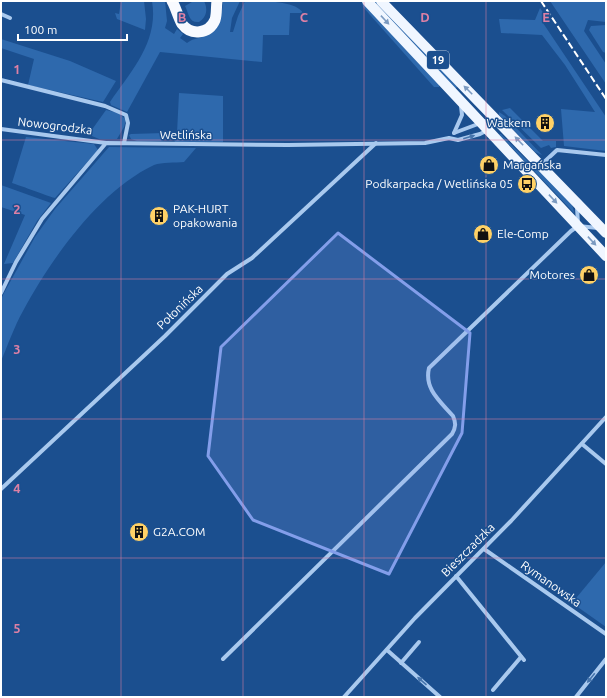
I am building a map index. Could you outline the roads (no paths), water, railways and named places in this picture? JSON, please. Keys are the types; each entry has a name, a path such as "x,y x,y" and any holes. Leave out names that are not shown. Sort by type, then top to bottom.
{"highway":[{"path":"175,3 185,27 196,32 209,28 215,18 215,4"}],"main road":[{"name":"19","path":"367,1 606,256"},
{"name":"19","path":"381,1 604,231"}],"street":[{"path":"1,14 10,18"},
{"path":"1,80 105,106 126,115 128,123 124,143"},
{"path":"449,138 454,132 462,115 461,101"},
{"path":"454,132 496,118"},
{"path":"488,130 496,118"},
{"name":"Nowogrodzka","path":"1,129 106,143"},
{"name":"Wetlińska","path":"106,143 288,146 425,143 449,138 458,140 488,130"},
{"path":"1,293 20,256 42,219 106,143"},
{"name":"Połonińska","path":"1,489 165,336 228,274 252,258 376,144"},
{"path":"541,165 557,150 606,155"},
{"path":"576,202 578,226"},
{"path":"578,226 604,231"},
{"path":"223,659 452,434 455,420 427,383 429,368 578,226"},
{"name":"Bieszczadzka","path":"344,697 606,418"},
{"path":"582,444 606,464"},
{"name":"Rymanowska","path":"484,549 606,634"},
{"path":"456,576 522,658 493,690"},
{"path":"402,663 419,642"},
{"path":"387,650 440,697"},
{"path":"576,697 606,659"}],"railway":[{"path":"541,1 606,99"}],"place":[{"name":"Watkem","path":"545,123"},
{"name":"Margańska","path":"489,165"},
{"name":"Podkarpacka / Wetlińska 05","path":"527,184"},
{"name":"PAK-HURT opakowania","path":"159,216"},
{"name":"Ele-Comp","path":"483,234"},
{"name":"Motores","path":"589,275"},
{"name":"G2A.COM","path":"139,532"}]}
